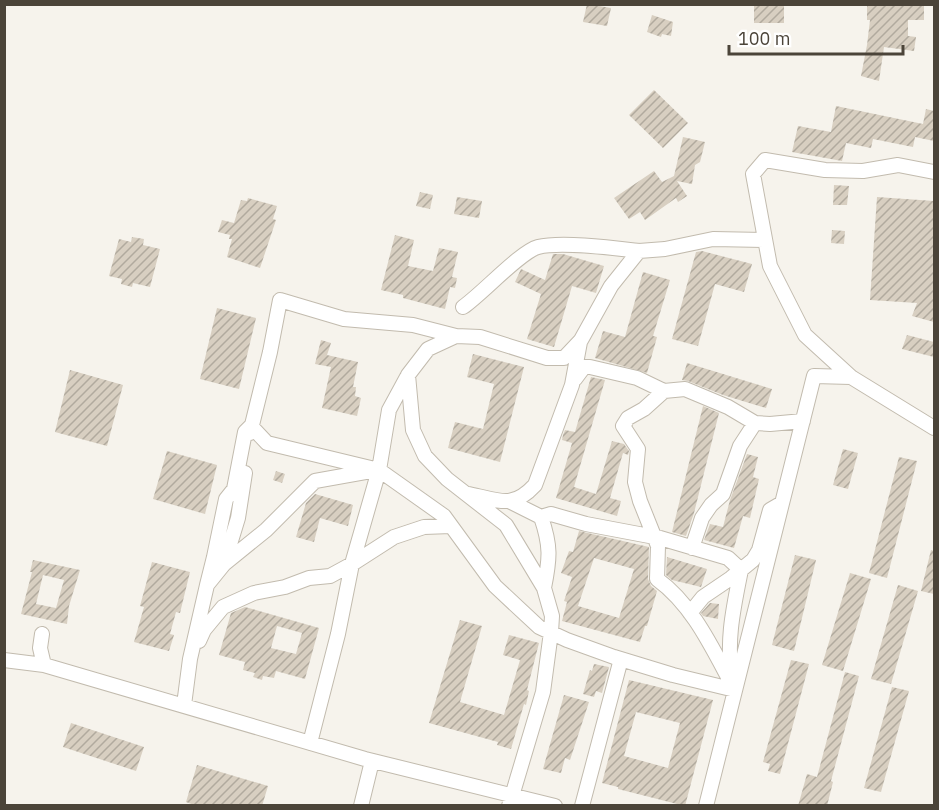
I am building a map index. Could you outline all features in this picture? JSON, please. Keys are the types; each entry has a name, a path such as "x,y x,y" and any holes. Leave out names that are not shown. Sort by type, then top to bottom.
{"street":[{"path":"934,172 898,165 863,171 825,170 765,160 753,174 770,266 805,334 851,377 934,428"},
{"path":"463,308 479,297 511,265 537,247 600,247 639,251 665,249 713,239 765,240"},
{"path":"225,564 242,502 251,426 270,352 280,300 344,319 413,325 456,336 480,337 547,358 564,358 581,340 611,286 639,251"},
{"path":"310,743 338,634 352,564 379,470 389,410 408,375 428,349 456,336"},
{"path":"511,502 524,497 535,485 572,385 581,340"},
{"path":"572,385 584,367 607,370 637,378 664,391 685,389 728,407 755,423 803,421"},
{"path":"408,375 414,430 425,456 447,479 506,525 544,588 552,616 543,692 510,800"},
{"path":"706,806 814,376 851,377"},
{"path":"664,391 644,409 628,418 623,426 638,449 635,482 658,546 657,579 681,600 705,635 735,690"},
{"path":"692,548 702,518 723,494 740,446 755,423"},
{"path":"251,426 267,443 379,470 444,516 495,586 539,627 621,659 735,690"},
{"path":"184,705 190,659 226,499 234,489 245,432 251,426"},
{"path":"207,585 225,564 266,530 315,481 379,470"},
{"path":"465,493 511,502 542,517 551,514 586,524 654,537 728,558 741,570"},
{"path":"690,613 703,597 753,560 759,550 770,510 782,503"},
{"path":"542,517 548,537 550,559 544,588"},
{"path":"190,659 204,630 223,607 254,593 285,587 309,578 330,576 394,537 424,527 451,526"},
{"path":"735,690 730,667 732,617 741,570"},
{"path":"42,634 40,648 44,665"},
{"path":"582,806 621,659"},
{"path":"4,660 44,665 510,800 555,806"},
{"path":"361,806 372,761"}],"building":[{"path":"587,4 611,8 607,26 583,22"},
{"path":"754,4 784,4 784,23 754,23"},
{"path":"867,4 924,4 924,20 908,20 908,36 916,37 914,51 884,47 879,81 861,76 870,20 867,20"},
{"path":"652,15 673,22 671,36 662,34 661,37 647,32"},
{"path":"654,90 688,123 663,148 629,115"},
{"path":"836,106 923,124 926,109 934,111 934,141 915,137 913,147 873,139 871,148 846,143 842,161 792,152 798,126 831,132"},
{"path":"683,137 705,142 700,162 695,165 692,184 677,181 687,196 678,202 676,198 645,220 640,212 629,219 614,198 654,171 662,182 674,176"},
{"path":"834,185 849,186 847,205 833,205"},
{"path":"420,192 433,195 430,209 416,206"},
{"path":"457,197 482,201 479,218 454,214"},
{"path":"877,197 934,201 934,322 912,316 917,303 870,300"},
{"path":"248,198 277,206 273,219 276,220 260,268 227,257 232,239 229,239 230,235 218,232 222,220 234,223 241,200 247,201"},
{"path":"832,230 845,231 844,244 831,243"},
{"path":"395,235 414,240 408,266 433,271 439,248 458,252 452,277 457,278 455,288 450,287 445,309 381,290"},
{"path":"132,237 144,239 143,245 160,249 150,287 133,283 132,287 121,284 122,279 109,276 119,239 131,242"},
{"path":"702,251 752,264 744,292 715,284 698,346 672,339 696,252"},
{"path":"553,254 563,254 604,266 596,293 572,286 554,347 527,339 541,294 515,282 521,269 545,280"},
{"path":"643,272 670,280 653,336 657,337 647,373 595,358 603,331 625,337"},
{"path":"217,308 256,318 239,389 200,379"},
{"path":"907,335 934,342 934,357 902,349"},
{"path":"321,340 331,343 327,355 358,362 353,387 356,387 355,396 361,398 357,416 322,408 331,367 315,364"},
{"path":"473,354 524,367 500,462 448,448 455,422 483,429 494,384 467,377"},
{"path":"687,363 772,389 766,408 682,380"},
{"path":"70,370 123,385 107,446 55,432"},
{"path":"591,377 605,380 574,487 596,494 612,441 624,444 629,451 628,455 623,453 610,498 621,501 617,516 556,498 572,443 562,440 563,435 565,430 575,432"},
{"path":"703,406 719,413 686,536 672,532"},
{"path":"843,449 858,453 848,489 833,485"},
{"path":"167,451 217,465 205,514 153,499"},
{"path":"747,454 758,457 753,477 759,479 750,518 743,516 734,548 704,540 710,524 723,527"},
{"path":"899,457 917,461 887,578 869,573"},
{"path":"276,471 285,474 282,483 273,480"},
{"path":"315,494 353,505 348,526 320,518 314,542 296,537 306,503"},
{"path":"579,531 649,547 648,579 657,591 640,642 562,621 567,602 564,601 572,577 561,573 569,551 573,552","holes":["594,558 634,569 619,618 578,606"]},
{"path":"931,550 934,551 934,594 921,591"},
{"path":"795,555 816,560 794,651 772,645"},
{"path":"667,557 707,569 701,587 672,580 666,575"},
{"path":"33,560 80,570 69,606 67,624 21,614 32,572 30,572","holes":["43,575 64,580 56,608 36,604"]},
{"path":"152,562 190,572 180,613 176,612 170,634 174,635 169,651 134,642 144,607 140,606"},
{"path":"850,573 871,579 843,671 822,665"},
{"path":"898,585 918,591 891,684 871,679"},
{"path":"710,603 719,604 718,619 703,616 701,613"},
{"path":"245,607 319,628 305,679 276,671 274,678 263,676 262,680 253,677 255,673 243,670 245,662 219,655 231,613","holes":["277,626 302,633 296,654 271,648"]},
{"path":"460,620 482,626 460,702 504,715 520,660 503,655 509,635 539,643 527,690 529,691 526,705 524,704 511,749 497,745 498,742 429,723"},
{"path":"791,660 809,664 780,774 768,771 770,764 763,762"},
{"path":"594,664 609,667 602,693 596,691 594,697 583,694"},
{"path":"845,672 859,676 831,781 833,782 827,806 798,806 807,774 817,777"},
{"path":"629,680 713,700 685,806 602,783","holes":["636,712 680,723 668,768 624,756"]},
{"path":"892,687 909,691 881,792 864,788"},
{"path":"564,695 589,702 570,760 565,758 561,773 543,769"},
{"path":"71,723 144,747 136,771 63,747"},
{"path":"197,765 268,786 262,806 197,806 186,802"}]}
